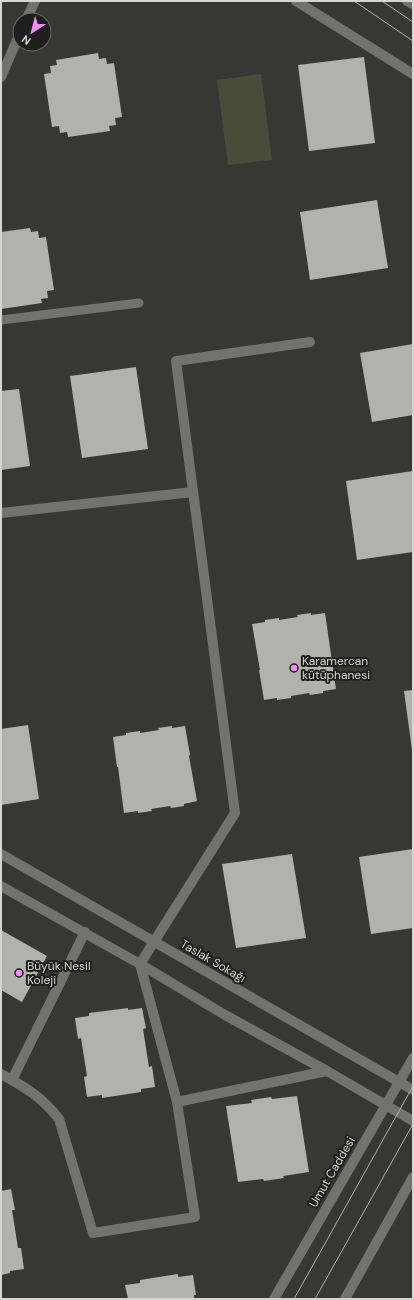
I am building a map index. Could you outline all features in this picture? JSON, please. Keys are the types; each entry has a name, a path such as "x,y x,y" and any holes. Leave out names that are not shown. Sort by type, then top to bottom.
{"street":[{"path":"30,12 35,1"},
{"path":"296,1 413,74"},
{"path":"1,77 12,52"},
{"path":"1,1074 38,1097 59,1119 93,1233 195,1217 177,1102 140,964 235,813 176,361 310,342"},
{"path":"1,513 193,492"},
{"name":"Taslak Sokağı","path":"1,854 413,1090"},
{"path":"1,886 85,932 225,1015 327,1071 413,1121"},
{"path":"12,1080 85,932"},
{"name":"Umut Caddesi","path":"274,1299 387,1106 413,1058"},
{"path":"177,1102 327,1071"},
{"path":"345,1299 413,1176"}],"lane":[{"path":"1,320 139,303"}],"green space":[{"path":"261,74 272,160 228,165 217,80"}],"building":[{"path":"98,53 99,59 106,58 107,64 114,63 122,117 115,118 116,125 109,126 110,131 68,137 67,132 60,133 59,126 52,127 44,74 51,73 50,66 57,65 56,60"},
{"path":"364,57 375,143 309,151 298,65"},
{"path":"377,200 388,268 310,280 300,212"},
{"path":"30,228 31,232 38,231 39,238 46,237 54,290 47,291 48,298 41,299 42,303 1,309 1,232"},
{"path":"413,344 413,415 372,422 360,353"},
{"path":"136,367 148,449 82,458 70,376"},
{"path":"19,389 30,466 1,470 1,391"},
{"path":"413,471 413,552 357,560 346,481"},
{"path":"311,613 311,615 325,613 336,689 323,691 323,693 310,695 309,693 291,696 291,698 264,700 252,624 265,622 265,620 279,618 279,620 298,617 297,615"},
{"path":"413,690 413,750 412,750 404,691"},
{"path":"28,725 39,799 1,805 1,729"},
{"path":"172,726 172,728 185,726 197,801 184,804 184,806 171,808 170,806 138,813 138,811 124,813 113,737 126,735 126,733 140,731 140,733 159,730 158,728"},
{"path":"413,849 413,928 371,934 359,857"},
{"path":"292,854 306,938 236,948 222,864"},
{"name":"Büyük Nesil Koleji","path":"1,930 47,956 22,1002 1,990"},
{"path":"128,1008 128,1010 142,1008 146,1028 143,1029 149,1067 152,1066 155,1087 141,1089 141,1092 102,1098 102,1095 87,1097 84,1077 87,1076 81,1038 78,1039 75,1018 89,1016 89,1013"},
{"path":"297,1096 309,1172 264,1181 263,1179 238,1182 226,1106 252,1103 251,1100 271,1097 272,1099"},
{"path":"11,1189 15,1210 12,1210 18,1248 21,1248 24,1269 10,1271 10,1273 1,1275 1,1191"},
{"path":"178,1274 178,1277 193,1275 196,1295 194,1295 194,1299 128,1299 125,1285 140,1283 140,1280"}],"tram line":[{"path":"354,1 413,41"},
{"path":"382,1 413,22"},
{"path":"294,1299 413,1086"},
{"path":"315,1299 413,1124"}],"place":[{"name":"Karamercan kütüphanesi","path":"294,668"},
{"name":"Büyük Nesil Koleji","path":"19,973"}]}
